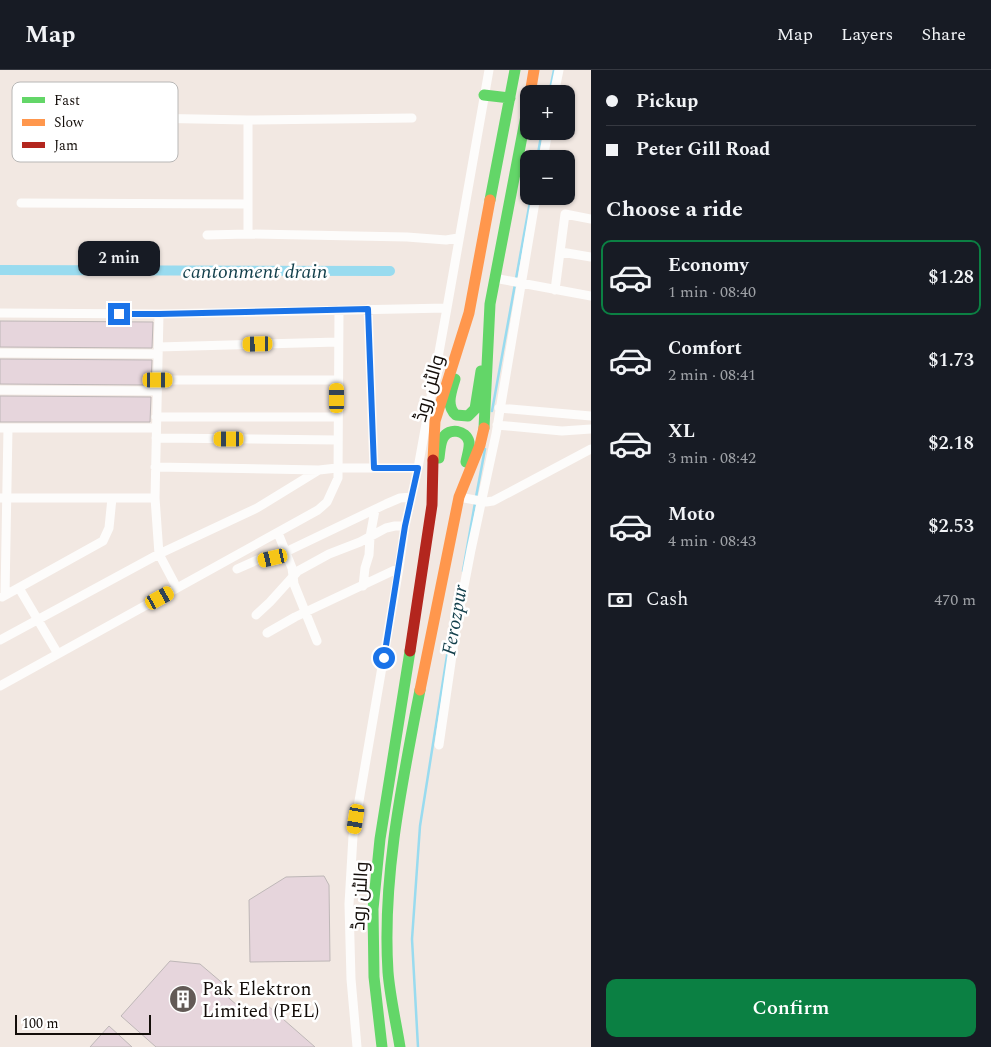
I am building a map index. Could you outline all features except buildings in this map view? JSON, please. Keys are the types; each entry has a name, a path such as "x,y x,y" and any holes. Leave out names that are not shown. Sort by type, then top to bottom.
{"main road":[{"name":"والٹن روڈ","path":"382,1047 374,976 373,908 380,839 432,505 435,421 468,316 515,70"},
{"path":"532,85 534,70"},
{"path":"484,95 510,98"},
{"name":"والٹن روڈ","path":"400,1047 388,973 388,905 393,844 410,740 459,497 480,445 485,422 490,304 521,140"},
{"path":"468,316 450,406 453,413 462,417 471,414 475,410 490,304"},
{"path":"432,505 441,442 444,436 454,431 459,431 465,435 469,443 459,497"}],"street":[{"path":"357,1047 351,979 350,913 353,836 405,526 418,468 489,70"},
{"path":"556,85 559,70"},
{"path":"178,119 248,120 412,118"},
{"path":"248,120 248,234"},
{"path":"21,203 248,204"},
{"path":"439,745 456,628 497,425 534,205"},
{"path":"555,290 566,214 591,218"},
{"path":"207,235 407,237 446,240 458,238"},
{"path":"561,252 591,257"},
{"path":"494,278 591,296"},
{"path":"0,312 159,314 447,308"},
{"path":"368,309 374,468"},
{"path":"0,686 278,533 318,510 327,502 338,478 337,380 339,310"},
{"path":"159,314 155,498 159,554 177,588"},
{"path":"0,353 158,351 338,342"},
{"path":"158,380 337,380"},
{"path":"0,390 157,391"},
{"path":"499,408 591,416"},
{"path":"156,417 337,417"},
{"path":"497,425 562,431 591,429"},
{"path":"112,498 109,528 103,541 3,597 4,428 156,428"},
{"path":"156,438 337,440"},
{"path":"459,497 493,501 591,449"},
{"path":"155,467 319,470 337,468 418,468"},
{"path":"0,640 159,554 257,508 319,470"},
{"path":"237,569 257,560 273,558 400,498 411,497"},
{"path":"3,498 155,498"},
{"path":"363,586 374,510"},
{"path":"256,615 298,571 329,554 395,526 405,526"},
{"path":"278,533 294,576 294,584 317,642"},
{"path":"267,633 399,568"},
{"path":"19,588 58,654"}],"waterway":[{"name":"Ferozpur","path":"551,85 554,70"},
{"name":"Ferozpur","path":"539,150 540,140"},
{"name":"Ferozpur","path":"492,411 529,205"},
{"name":"cantonment drain","path":"0,270 390,271"},
{"name":"Ferozpur","path":"476,497 485,449"},
{"name":"Ferozpur","path":"463,571 475,503"},
{"name":"Ferozpur","path":"418,1047 412,939 420,826 449,643"}],"traffic: fast":[{"path":"490,200 515,70"},
{"path":"484,95 510,98"},
{"path":"484,428 490,304 521,140"},
{"path":"455,379 450,398 451,407 456,415 468,416 475,409 481,371"},
{"path":"439,458 443,438 449,432 457,431 465,435 469,442 466,462"},
{"path":"382,1047 374,977 373,909 380,839 410,651"},
{"path":"400,1047 388,972 388,901 400,795 420,690"}],"traffic: slow":[{"path":"532,85 534,70"},
{"path":"433,460 435,421 469,313 490,200"},
{"path":"420,690 459,497 480,445 484,428"}],"traffic: jam":[{"path":"410,651 432,505 433,460"}],"place":[{"name":"Pak Elektron Limited (PEL)","path":"183,999"}],"route":[{"path":"119,314 368,309 374,468 418,468 405,526 384,658"}]}
